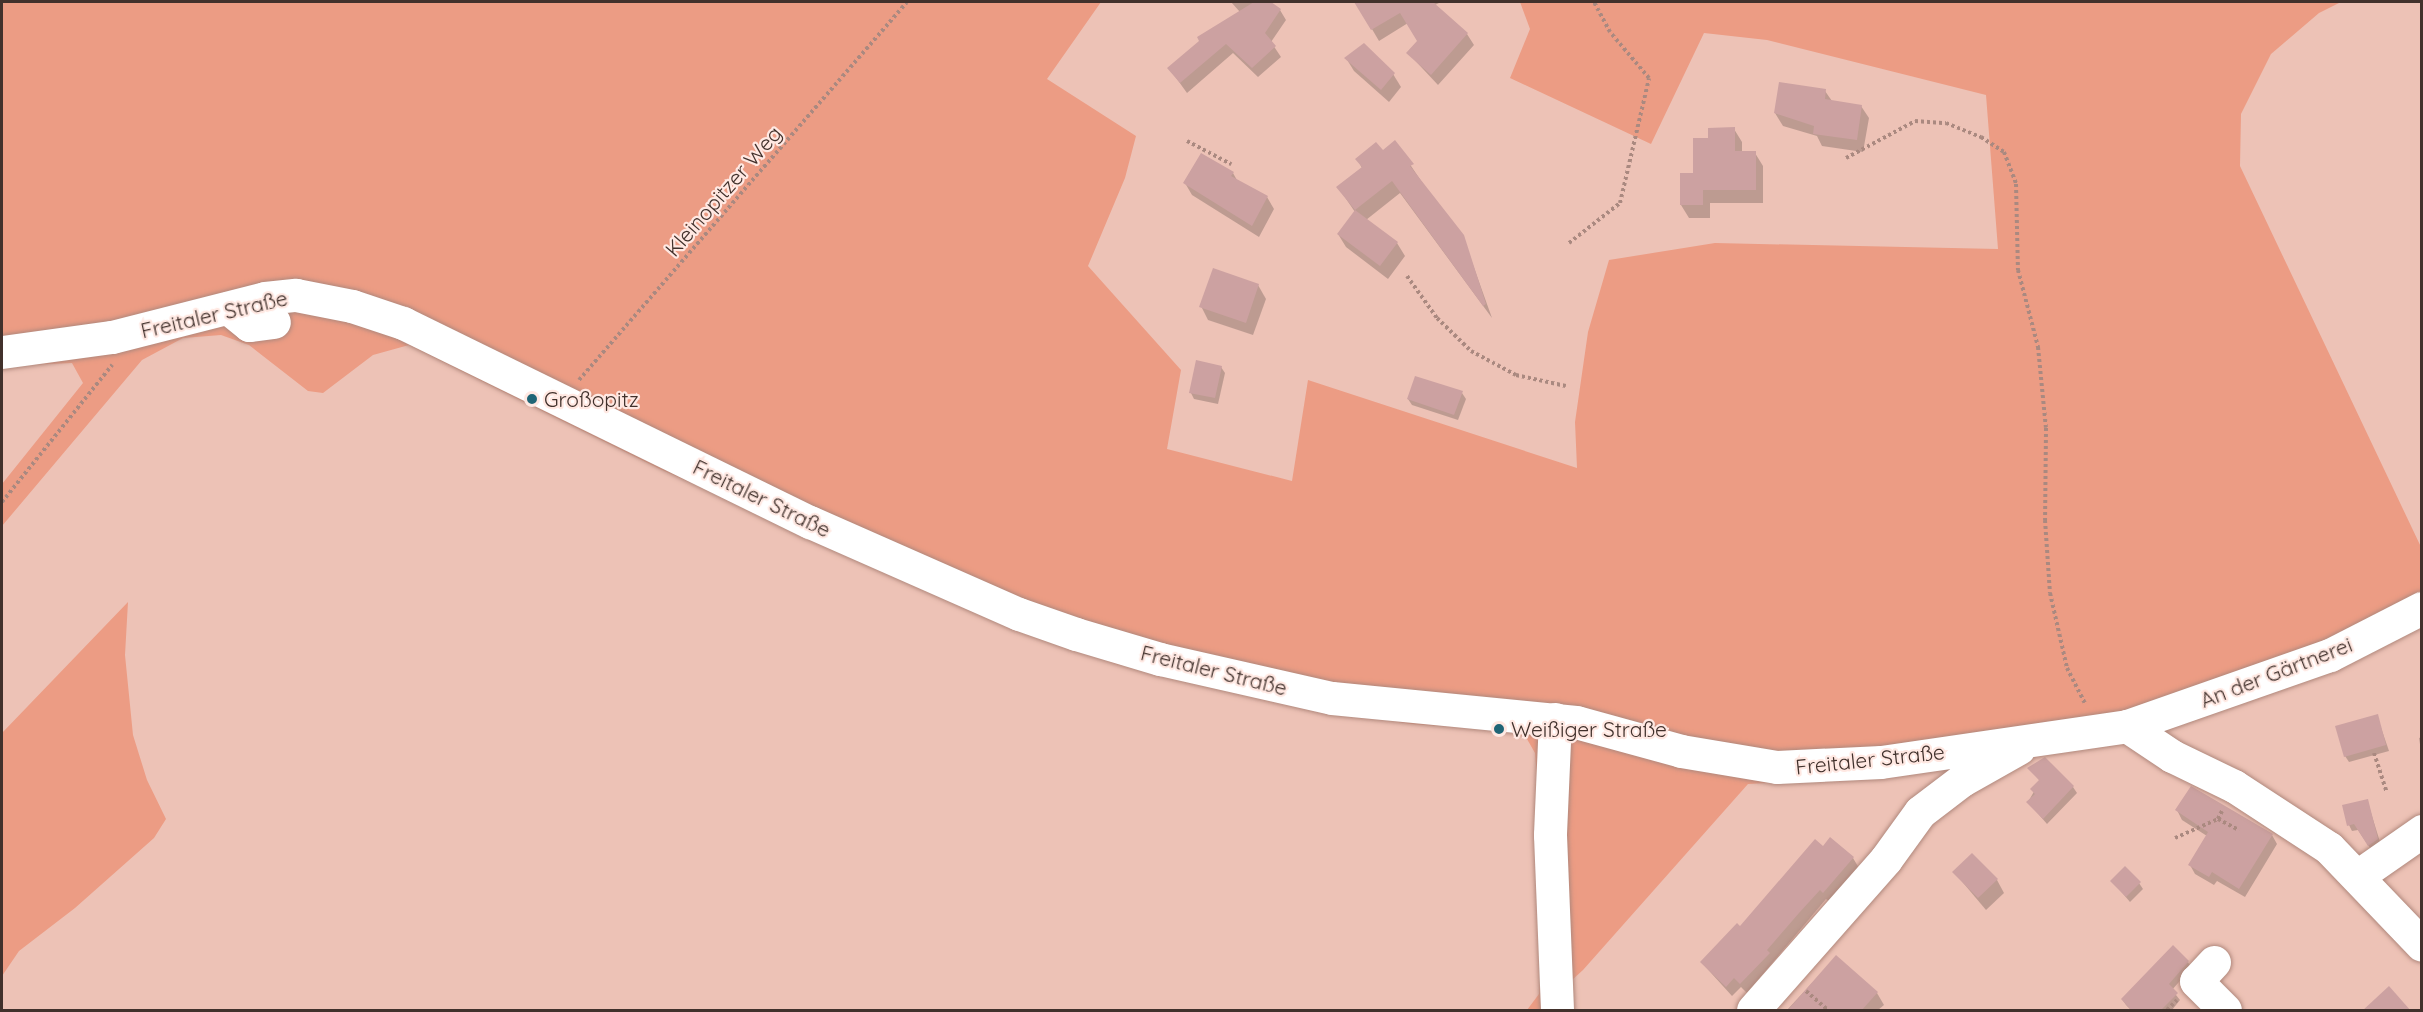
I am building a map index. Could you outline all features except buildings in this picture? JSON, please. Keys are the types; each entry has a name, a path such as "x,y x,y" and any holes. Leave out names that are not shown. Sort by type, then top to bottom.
{"street":[{"name":"Freitaler Straße","path":"2,352 112,337 228,308 296,295 352,306 403,323 810,522 1018,614 1160,659 1332,698 1555,720 1682,751 1777,767 1881,762 2127,726"},
{"path":"228,308 249,325 274,322"},
{"name":"An der Gärtnerei","path":"2127,726 2330,655 2421,608"},
{"path":"1555,720 1550,835 1557,1011"},
{"path":"2127,726 2156,747 2270,808 2329,848 2359,875 2421,945"},
{"path":"1758,1009 1886,859 1920,812 1962,780 2020,751 2018,741"},
{"path":"2359,875 2421,831"},
{"path":"2214,962 2196,981 2225,1011"}],"path":[{"name":"Kleinopitzer Weg","path":"566,404 579,381 907,2"},
{"path":"1569,243 1620,203 1649,78 1610,32 1594,2"},
{"path":"1846,158 1914,121 1946,123 1981,137 2004,152 2016,184 2018,270 2038,347 2046,428 2045,520 2050,593 2067,668"},
{"path":"1187,141 1231,164"},
{"path":"1407,276 1437,318 1471,351 1516,375 1566,386"},
{"path":"2,502 112,366 112,337"},
{"path":"2374,753 2386,791"},
{"path":"2175,837 2218,819"},
{"path":"1796,991 1805,990 1828,1011"}],"shaded area":[{"path":"2,2 1101,2 1047,79 1136,136 1125,178 1088,266 1181,370 1167,449 1292,481 1308,380 1577,468 1575,422 1588,332 1609,260 1715,243 1998,249 1986,95 1767,40 1704,33 1651,144 1510,78 1530,29 1520,2 2341,2 2319,13 2271,54 2241,114 2240,166 2421,547 2422,622 2117,745 2085,742 1870,777 1748,784 1583,970 1539,1010 1527,1010 1539,994 1543,957 1540,812 1535,753 1527,739 1513,731 1411,724 1336,712 1116,664 1028,632 660,469 409,345 373,355 323,393 308,391 249,345 221,335 183,338 142,360 2,526 2,484 83,383 72,363 2,366"},
{"path":"128,602 125,655 133,735 147,780 166,819 154,838 75,908 19,951 2,976 2,733"}],"place":[{"name":"Großopitz","path":"532,399"},
{"name":"Weißiger Straße","path":"1499,729"}]}
